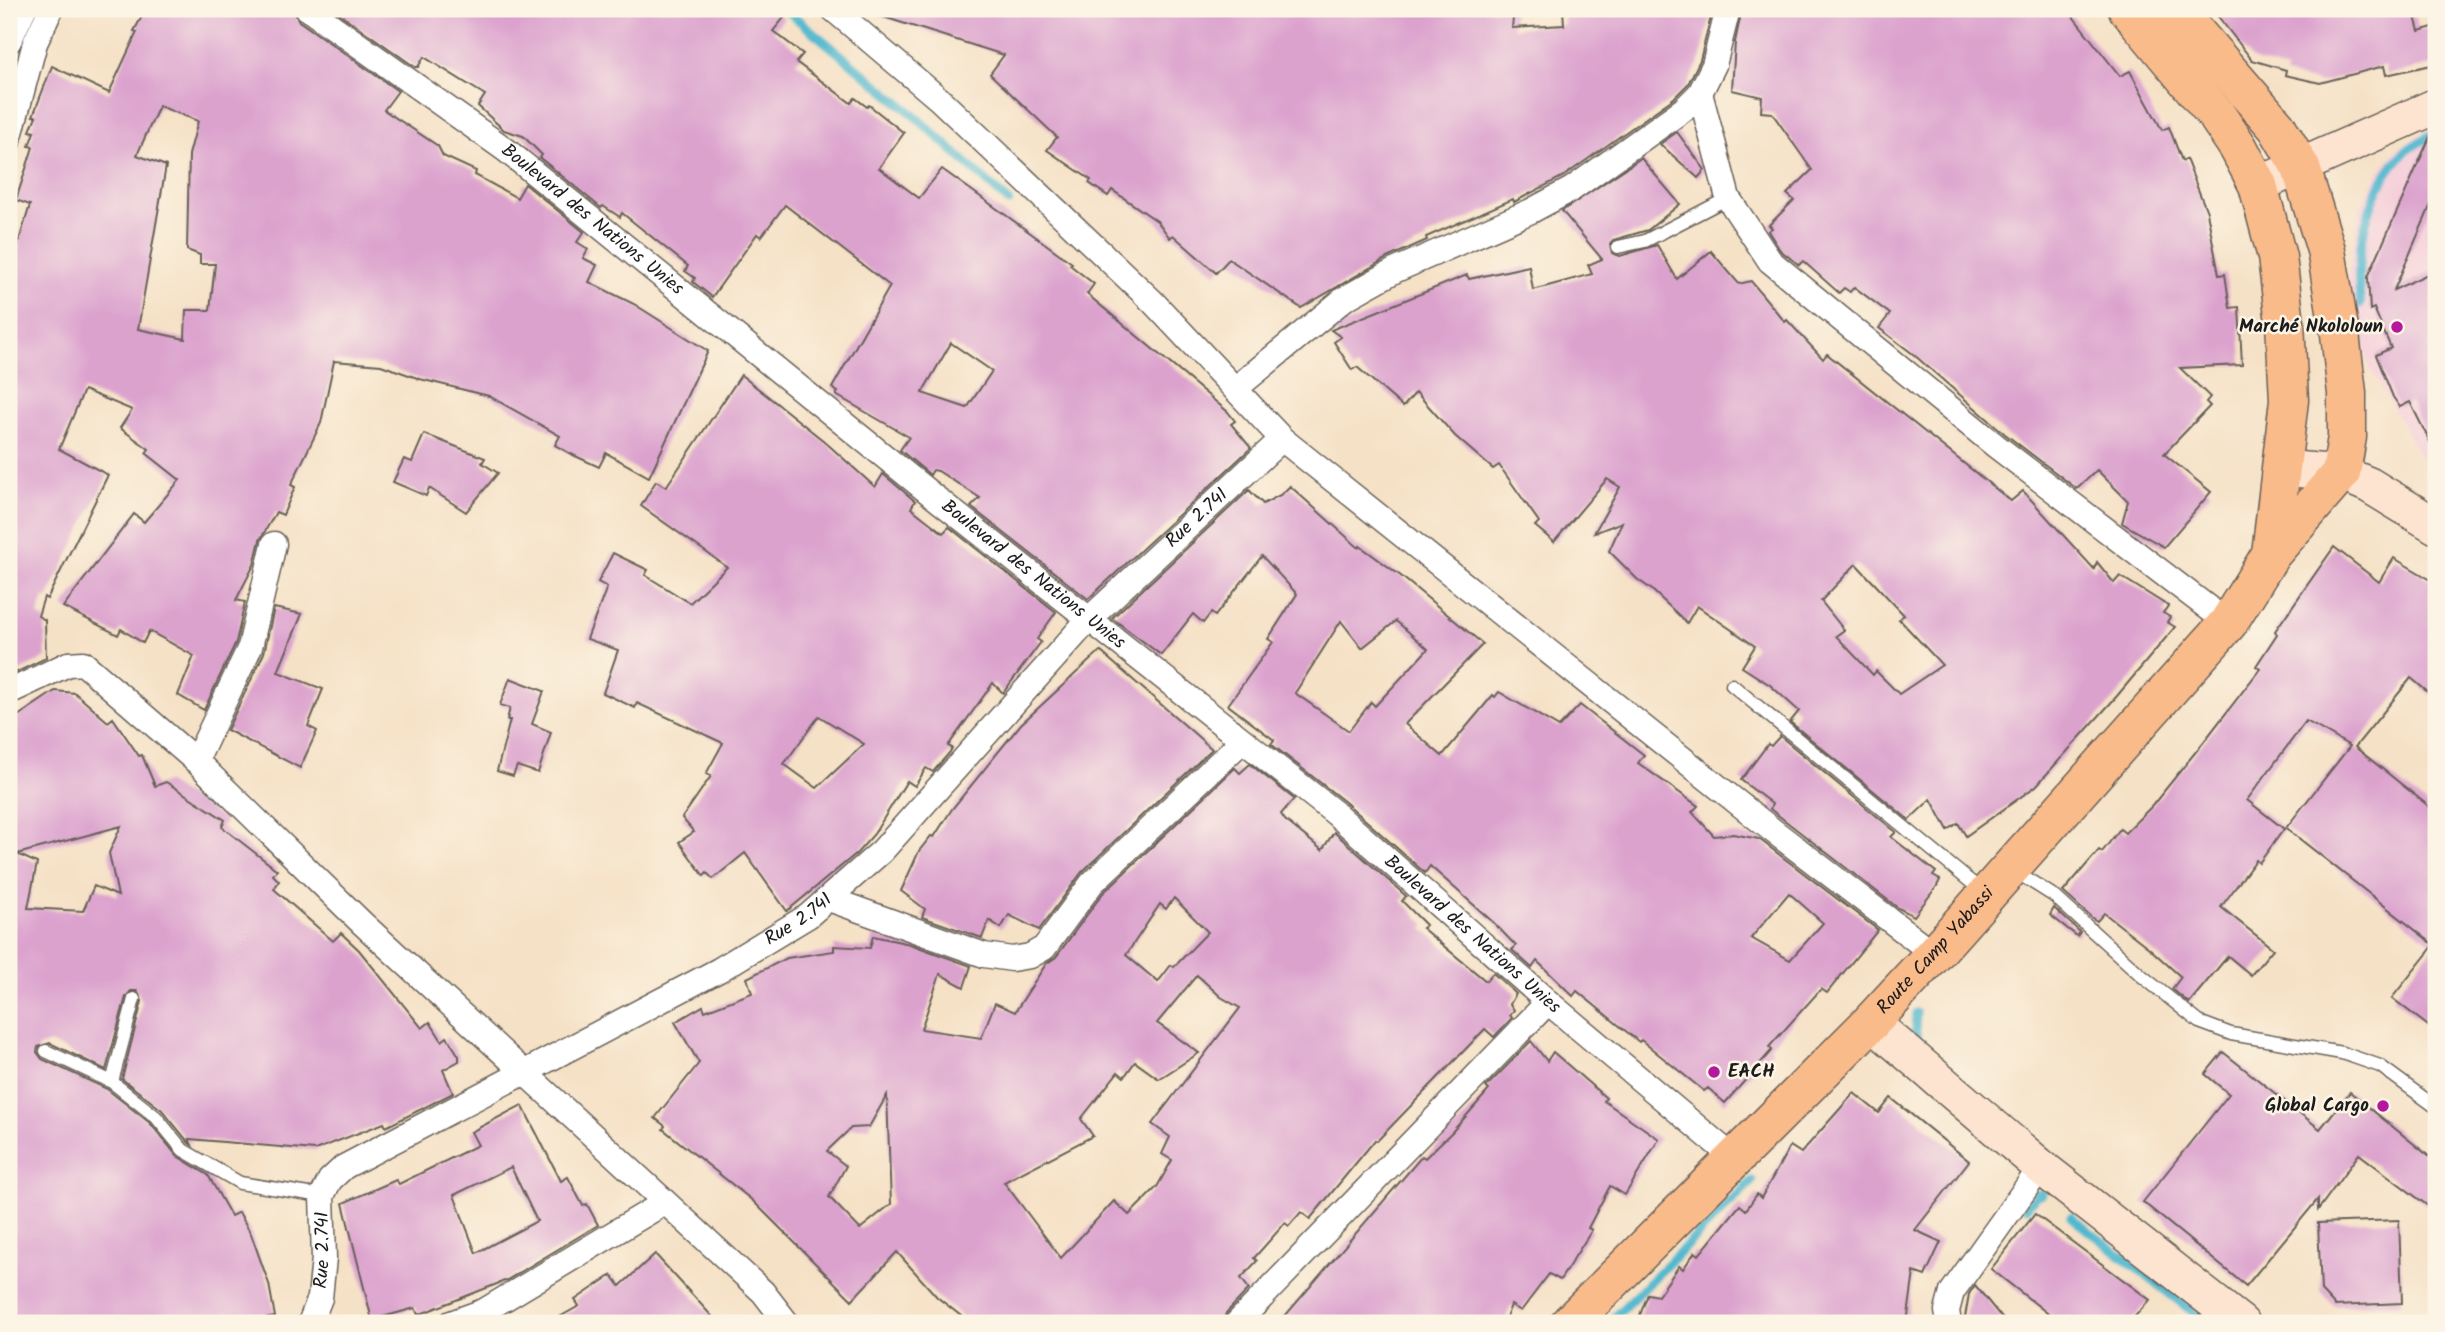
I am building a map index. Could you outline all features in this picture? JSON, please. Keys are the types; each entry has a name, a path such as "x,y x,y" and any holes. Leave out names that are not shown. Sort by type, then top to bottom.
{"main road":[{"path":"2128,9 2217,116 2258,185 2277,257 2285,323 2289,400 2271,554"},
{"path":"2175,9 2277,127 2301,168 2326,250 2340,334 2347,393 2347,437 2341,473"},
{"name":"Route Camp Yabassi","path":"1570,1323 1871,1022 1934,954 2228,623 2271,554 2341,473"}],"street":[{"path":"9,41 24,9"},
{"path":"9,140 35,43 51,9"},
{"path":"833,9 959,118 1152,301 1282,439 1772,830 1934,954"},
{"path":"1235,389 1344,299 1394,271 1531,211 1572,189 1684,109 1700,93 1714,65 1728,9"},
{"name":"Boulevard des Nations Unies","path":"311,10 506,150 1089,619 1335,813 1548,1002 1735,1159"},
{"path":"1700,93 1728,198 1770,261 1996,446 2228,623"},
{"path":"2258,185 2436,106"},
{"name":"Rue 2.741","path":"310,1323 320,1298 324,1258 322,1196 330,1180 344,1167 730,964 783,933 829,899 882,851 1089,619 1282,439"},
{"path":"2281,468 2341,473 2368,485 2436,526"},
{"path":"196,761 250,647 274,544"},
{"path":"9,692 68,664 83,663 196,761 362,923 763,1292 787,1323"},
{"path":"829,899 984,955 1012,960 1030,956 1044,948 1092,883 1242,741"},
{"path":"1237,1323 1548,1002"},
{"path":"1871,1022 2041,1167 2241,1323"},
{"path":"1949,1323 1947,1311 1952,1292 2041,1167"},
{"path":"451,1323 484,1311 664,1203"}],"lane":[{"path":"1618,247 1645,242 1728,198"},
{"path":"1732,685 1998,881 2054,896 2141,976 2199,1022 2231,1034 2342,1053 2380,1066 2436,1108"},
{"path":"112,1082 134,999"},
{"path":"46,1051 112,1082 156,1117 183,1150 240,1183 322,1196"}],"shaded area":[{"name":"Marché Nkololoun","path":"2436,125 2436,484 2369,366 2346,288 2360,208 2377,174 2397,149"}],"building":[{"path":"146,9 293,9 299,21 398,91 384,110 438,146 443,156 476,171 475,175 517,198 525,184 584,232 577,242 588,249 583,258 597,265 589,282 634,304 708,351 649,477 606,453 599,467 571,454 555,445 560,436 489,396 420,379 381,365 334,361 321,423 291,485 295,487 283,515 276,512 260,540 254,565 236,600 245,602 236,642 204,710 178,695 194,656 149,631 143,643 121,629 118,635 63,607 134,514 144,522 180,480 146,453 149,449 120,428 132,410 84,390 59,449 108,475 47,599 44,597 38,616 45,620 46,658 9,676 9,256 14,257 30,205 16,200 33,147 29,146 34,132 30,131 36,116 33,116 52,66 109,93 137,32 134,31","holes":["159,106 198,121 189,155 187,250 200,255 200,264 215,264 210,310 186,310 185,339 138,329 166,166 137,155"]},
{"path":"333,9 772,9 784,18 773,31 803,54 796,62 851,103 855,98 867,107 869,105 904,133 879,168 919,198 942,169 1072,263 1070,265 1094,284 1087,294 1228,412 1235,421 1231,424 1251,448 1088,599 971,507 980,498 938,471 933,470 930,475 900,450 909,437 836,395 838,392 832,388 890,286 785,205 761,237 757,234 712,297 693,282 695,278 685,271 688,266 622,213 620,217 603,206 601,208 540,158 542,155 523,136 504,130 478,106 485,95 424,57 418,67","holes":["951,343 992,371 967,408 922,393"]},
{"path":"875,9 1514,9 1512,28 1564,25 1563,9 1713,9 1700,60 1688,84 1674,98 1564,176 1514,202 1513,199 1426,237 1427,240 1387,258 1301,308 1229,259 1216,273 1173,235 1170,238 1157,221 1112,190 1108,196 1089,183 1091,180 1047,150 1057,137 990,74 1004,55 874,14"},
{"path":"1742,9 2067,9 2120,76 2130,71 2162,130 2169,127 2182,161 2186,159 2207,212 2219,275 2225,274 2230,308 2239,307 2242,365 2180,368 2210,397 2206,402 2210,406 2164,454 2211,492 2164,547 2122,523 2128,501 2097,470 2077,489 2005,434 1879,328 1890,314 1854,287 1850,292 1844,288 1839,293 1803,261 1799,265 1780,250 1768,231 1772,228 1769,225 1794,200 1787,194 1812,170 1772,113 1761,112 1762,97 1732,90 1735,42"},
{"path":"2232,9 2413,9 2419,31 2436,26 2436,64 2386,75 2384,66 2320,83 2285,75 2286,70 2252,60 2217,15"},
{"path":"2436,128 2436,193 2394,290 2436,270 2436,454 2410,402 2400,407 2393,397 2376,355 2391,348 2374,308 2370,310 2368,277"},
{"path":"1677,132 1705,170 1698,178 1660,144"},
{"path":"1641,158 1680,204 1648,230 1613,240 1610,245 1612,253 1620,256 1657,245 1677,279 1711,251 1739,284 1751,281 1785,322 1787,320 1823,359 1827,354 2011,501 2023,491 2094,569 2097,562 2114,583 2120,576 2168,606 2163,613 2170,617 2167,622 2175,627 2036,786 1966,836 1958,823 1948,830 1931,799 1909,820 1790,722 1799,711 1770,685 1742,667 1755,646 1697,606 1687,623 1609,551 1622,522 1594,533 1620,487 1607,479 1554,542 1535,526 1539,522 1499,465 1493,469 1455,436 1416,392 1403,407 1357,367 1352,370 1334,342 1341,337 1331,330 1467,275 1469,279 1529,266 1533,290 1592,274 1588,265 1602,259 1562,211","holes":["1856,564 1904,615 1899,619 1942,665 1899,694 1876,671 1873,675 1836,636 1844,630 1821,601"]},
{"path":"741,375 824,441 875,487 883,474 915,501 911,508 943,533 949,527 1056,612 1037,639 1041,642 1003,693 993,683 948,746 952,748 950,752 933,772 926,768 915,786 907,781 874,834 857,853 787,911 745,853 713,879 707,873 704,876 679,842 694,832 682,818 711,776 706,774 723,743 637,703 635,708 603,693 618,650 587,639 607,587 598,582 613,553 648,570 645,575 690,603 727,567 641,506 656,481 666,487","holes":["819,716 864,744 817,788 784,764"]},
{"path":"424,434 485,458 482,463 498,473 466,512 429,488 426,496 393,482 404,459 412,462"},
{"path":"1290,486 1359,548 1360,546 1401,576 1483,644 1405,724 1442,756 1493,695 1495,697 1499,692 1559,727 1580,705 1644,755 1638,763 1698,806 1692,812 1714,836 1733,834 1759,839 1878,930 1827,993 1821,989 1769,1047 1772,1050 1725,1103 1708,1088 1704,1091 1641,1040 1639,1042 1577,991 1573,996 1537,961 1532,968 1512,950 1516,946 1494,923 1430,866 1425,873 1345,802 1271,744 1274,740 1228,705 1273,642 1268,639 1297,594 1262,556 1215,616 1211,613 1203,623 1193,614 1161,655 1112,618 1249,490 1263,504 1282,494","holes":["1341,621 1362,648 1396,621 1428,649 1375,706 1371,702 1349,731 1295,693","1789,893 1823,923 1790,960 1751,938"]},
{"path":"2334,547 2379,582 2394,558 2436,583 2436,699 2411,678 2355,747 2436,812 2436,1032 2392,998 2434,945 2286,828 2350,746 2306,721 2247,800 2284,829 2259,863 2256,860 2221,907 2273,949 2251,975 2228,956 2189,1003 2172,989 2181,977 2149,948 2104,913 2097,921 2092,918 2063,892 2120,829 2125,833 2152,806 2206,739 2260,669 2256,666 2277,634 2275,631"},
{"path":"274,608 302,614 278,672 323,689 308,726 317,731 300,768 227,730 264,653"},
{"path":"1100,651 1212,749 1082,872 1039,930 1009,915 1001,928 989,920 982,938 922,917 925,909 901,891 919,851 931,836 934,837 952,809 1021,724"},
{"path":"510,678 544,691 532,724 551,732 538,773 517,766 513,776 497,771 510,720 507,720 510,708 500,705"},
{"path":"55,691 75,693 108,722 113,718 139,756 142,755 155,786 166,782 225,820 222,827 277,870 273,875 279,881 274,889 333,941 341,933 359,950 422,1028 430,1022 442,1041 447,1037 459,1056 459,1061 443,1070 453,1093 386,1127 384,1123 315,1150 189,1139 192,1145 189,1143 162,1110 122,1079 142,1001 137,991 131,991 126,997 106,1070 50,1043 38,1047 37,1052 42,1059 107,1089 150,1123 177,1156 208,1175 231,1216 239,1212 251,1234 269,1284 275,1317 242,1323 9,1323 9,722","holes":["121,826 109,853 118,896 94,886 83,911 28,908 37,863 17,854"]},
{"path":"1780,736 1896,832 1891,837 1936,872 1933,876 1940,880 1937,886 1914,916 1898,908 1770,809 1772,804 1741,780 1768,744 1771,746"},
{"path":"1250,764 1294,799 1281,814 1285,820 1322,850 1334,832 1406,896 1402,901 1426,925 1422,928 1486,981 1493,973 1516,994 1510,1004 1514,1010 1510,1015 1512,1018 1494,1037 1485,1029 1377,1141 1375,1140 1310,1219 1301,1212 1289,1226 1285,1223 1254,1258 1257,1261 1241,1278 1249,1289 1226,1313 1223,1323 970,1323 937,1297 897,1252 852,1300 753,1201 663,1129 665,1126 655,1118 699,1063 675,1022 703,1006 705,1011 752,993 747,978 787,958 834,951 834,946 870,948 873,936 910,944 971,966 964,987 940,974 921,1029 981,1038 995,1003 1015,1012 1046,964 1056,957 1103,893 1235,768 1240,773","holes":["1174,898 1208,932 1174,967 1171,965 1158,982 1126,955 1160,904 1166,909","1197,975 1221,997 1240,1008 1152,1124 1170,1137 1162,1154 1172,1160 1157,1187 1129,1215 1114,1201 1061,1258 1004,1182 1093,1136 1081,1119 1118,1072 1124,1077 1135,1062 1159,1079 1199,1053 1157,1023","887,1095 891,1204 860,1229 829,1197 846,1166 827,1151 851,1128 869,1127"]},
{"path":"2054,908 2080,932 2077,936 2050,915"},
{"path":"1531,1041 1547,1061 1553,1052 1606,1098 1604,1101 1659,1139 1625,1195 1610,1186 1588,1228 1592,1230 1560,1280 1549,1274 1521,1311 1511,1305 1504,1323 1279,1323 1422,1156 1425,1158 1452,1132 1489,1090 1486,1087"},
{"path":"2223,1052 2320,1129 2350,1092 2436,1162 2436,1212 2359,1154 2318,1210 2318,1199 2246,1286 2143,1202 2229,1094 2205,1074"},
{"path":"1854,1093 1879,1113 1891,1098 1969,1161 1915,1230 1941,1242 1925,1276 1914,1272 1907,1323 1637,1323 1648,1294 1658,1296 1679,1266 1683,1269 1695,1252 1699,1255 1740,1205 1746,1210 1757,1194 1761,1198 1790,1146 1801,1153"},
{"path":"522,1105 561,1181 568,1177 583,1206 587,1204 598,1225 507,1280 418,1315 415,1308 372,1320 343,1203 396,1180 399,1184 478,1145 471,1132","holes":["511,1167 537,1221 476,1253 454,1195"]},
{"path":"2035,1214 2150,1300 2129,1323 2060,1323 1991,1269"},
{"path":"2399,1220 2402,1303 2335,1306 2321,1291 2318,1223"},
{"path":"655,1254 718,1323 549,1323 579,1306 575,1300 612,1275 620,1286"},
{"path":"1975,1285 2006,1323 1964,1323 1969,1294"}],"waterway":[{"path":"785,9 908,110 1009,202"},
{"path":"9,82 20,38"},
{"path":"2361,304 2361,246 2371,207 2379,189 2400,157 2436,132"},
{"path":"1916,1013 1915,1030 1922,1049"},
{"path":"1608,1323 1752,1181"},
{"path":"2026,1208 2037,1194 2042,1194"},
{"path":"2071,1217 2207,1323"}],"place":[{"name":"Marché Nkololoun","path":"2397,327"},
{"name":"EACH","path":"1714,1072"},
{"name":"Global Cargo","path":"2383,1106"}]}
